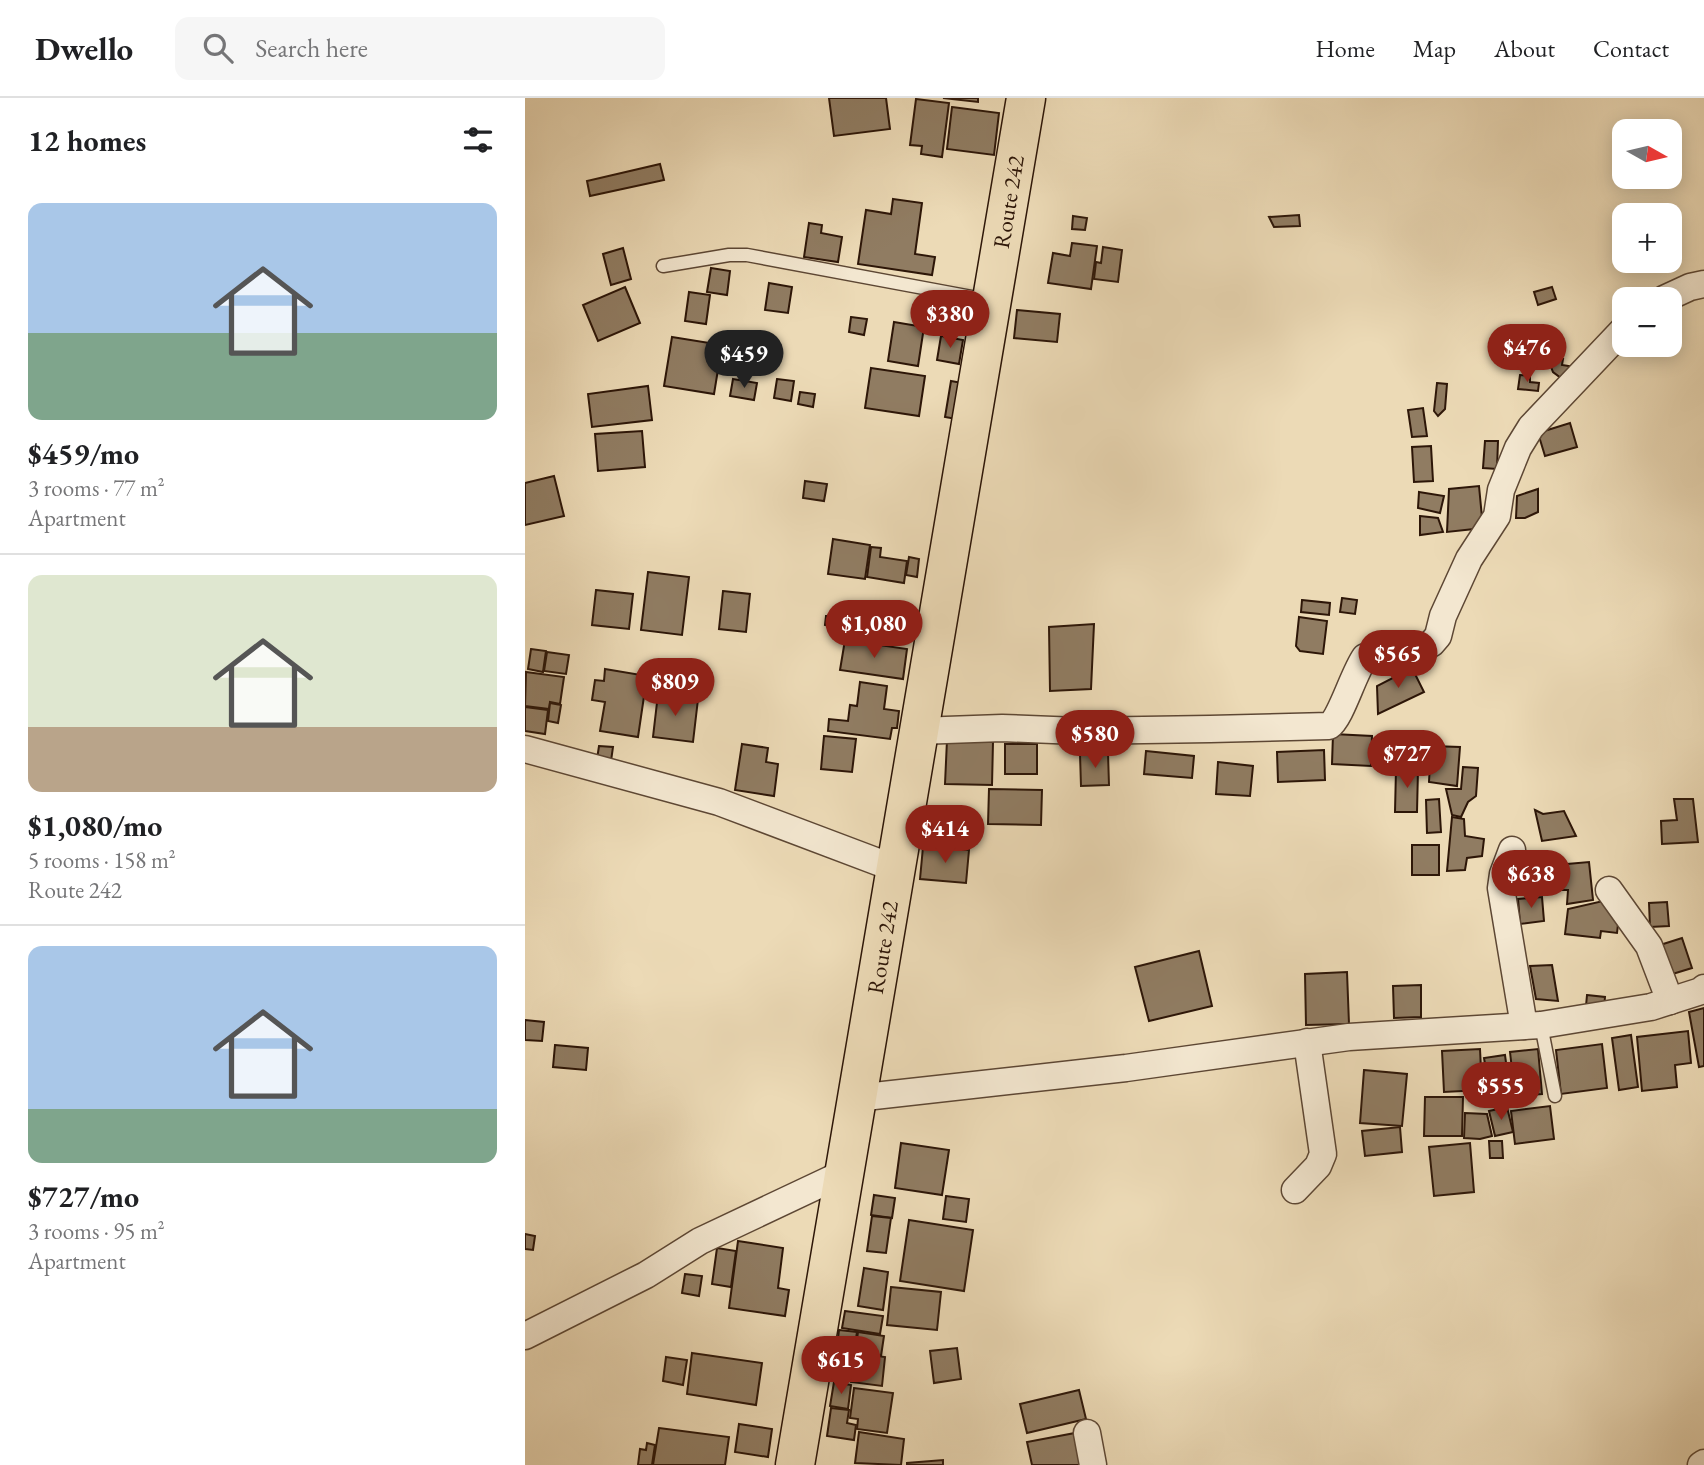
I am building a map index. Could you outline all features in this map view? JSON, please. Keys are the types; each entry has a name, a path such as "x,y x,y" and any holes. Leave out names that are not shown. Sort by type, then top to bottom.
{"main road":[{"name":"Route 242","path":"795,1465 1026,98"}],"street":[{"path":"1682,291 1704,284"},
{"path":"918,731 1329,726 1335,722 1365,657 1422,649 1438,636 1443,616 1469,559 1497,516 1501,489 1518,448 1531,427 1612,342"},
{"path":"525,749 719,802 894,868"},
{"path":"1512,850 1501,888 1532,1026"},
{"path":"1609,890 1649,946 1670,1001"},
{"path":"856,1098 1126,1069 1349,1037 1532,1026 1615,1014 1670,1001 1704,988"},
{"path":"1295,1190 1318,1166 1323,1154 1307,1042"},
{"path":"525,1336 646,1275 700,1241 844,1173"},
{"path":"1087,1433 1093,1465"}],"lane":[{"path":"663,267 729,255 747,255 992,301"},
{"path":"1532,1026 1555,1096"}],"building":[{"path":"829,98 886,98 890,129 834,136"},
{"path":"943,98 978,98 978,102"},
{"path":"916,99 949,103 942,157 921,154 922,146 910,145"},
{"path":"952,107 999,113 994,155 947,149"},
{"path":"660,164 664,180 590,196 587,181"},
{"path":"893,199 922,203 915,254 935,257 932,275 858,264 866,210 891,214"},
{"path":"1299,215 1300,226 1274,227 1269,217"},
{"path":"1073,216 1087,218 1085,230 1072,229"},
{"path":"809,223 822,225 821,233 842,237 838,262 804,257"},
{"path":"1072,243 1097,246 1091,289 1048,283 1053,253 1070,256"},
{"path":"1103,247 1122,250 1118,282 1094,279 1096,262 1101,263"},
{"path":"623,248 631,279 611,285 603,254"},
{"path":"711,268 730,271 727,295 707,292"},
{"path":"769,283 792,287 788,313 765,310"},
{"path":"625,287 640,323 598,341 583,305"},
{"path":"1552,287 1556,299 1538,305 1534,292"},
{"path":"689,292 710,295 706,324 685,321"},
{"path":"1017,310 1060,314 1057,342 1014,338"},
{"path":"851,317 867,319 864,335 849,332"},
{"path":"894,322 924,327 918,366 888,361"},
{"path":"941,336 963,340 959,364 937,360"},
{"path":"672,337 722,345 714,394 664,386"},
{"path":"1550,349 1556,349 1554,359 1563,359 1562,365 1575,367 1565,381 1553,372 1548,359"},
{"path":"871,368 925,376 919,416 865,408"},
{"path":"1520,375 1530,376 1530,382 1539,383 1538,391 1518,389"},
{"path":"733,379 757,383 754,400 730,396"},
{"path":"777,379 794,381 791,401 774,398"},
{"path":"951,381 968,384 962,420 945,417"},
{"path":"1437,383 1447,384 1445,409 1438,416 1434,411"},
{"path":"648,386 652,420 592,427 588,394"},
{"path":"800,392 815,394 813,407 798,404"},
{"path":"1423,408 1427,436 1412,437 1408,410"},
{"path":"1570,423 1577,447 1545,456 1538,433"},
{"path":"642,431 645,467 598,471 595,434"},
{"path":"1485,441 1498,441 1497,469 1483,468"},
{"path":"1431,446 1433,481 1414,482 1412,447"},
{"path":"554,476 564,516 525,525 525,483"},
{"path":"805,481 827,484 824,501 803,498"},
{"path":"1479,486 1483,528 1447,532 1449,489"},
{"path":"1538,489 1538,512 1525,518 1516,518 1517,496"},
{"path":"1419,492 1444,496 1440,513 1418,508"},
{"path":"1420,516 1438,518 1443,532 1420,535"},
{"path":"833,539 870,545 865,579 828,574"},
{"path":"871,547 881,548 880,557 907,561 904,583 867,577"},
{"path":"909,557 919,559 917,577 906,575"},
{"path":"648,572 689,577 682,635 641,630"},
{"path":"596,590 633,594 629,629 592,625"},
{"path":"723,591 750,594 746,632 719,629"},
{"path":"1342,598 1357,600 1355,614 1340,612"},
{"path":"1302,600 1330,603 1329,615 1301,612"},
{"path":"852,605 881,609 877,638 848,634"},
{"path":"826,616 836,617 835,627 825,625"},
{"path":"1299,617 1327,621 1323,654 1300,651 1296,646"},
{"path":"1094,624 1091,689 1050,691 1049,627"},
{"path":"845,640 907,649 903,679 840,670"},
{"path":"531,649 546,651 543,672 528,669"},
{"path":"547,652 569,655 566,674 544,671"},
{"path":"664,666 680,669 677,695 661,692"},
{"path":"1412,668 1424,692 1378,714 1377,686"},
{"path":"605,669 647,676 638,737 600,731 605,702 592,700 595,680 604,681"},
{"path":"526,672 564,677 560,704 550,702 549,709 525,706"},
{"path":"680,678 701,681 698,698 678,694"},
{"path":"860,682 887,686 884,709 899,711 897,728 892,728 890,739 828,731 829,719 848,721 850,705 857,706"},
{"path":"658,694 698,699 693,742 653,737"},
{"path":"550,703 561,705 558,723 548,721"},
{"path":"525,707 548,710 545,734 525,731"},
{"path":"1333,734 1372,736 1371,766 1332,764"},
{"path":"824,736 856,739 852,772 821,769"},
{"path":"947,740 993,742 992,785 945,784"},
{"path":"742,744 768,748 766,762 778,764 774,796 735,790"},
{"path":"1005,744 1037,744 1037,774 1005,774"},
{"path":"599,746 613,747 611,761 597,759"},
{"path":"1431,746 1460,747 1457,786 1429,782"},
{"path":"1324,750 1325,780 1278,782 1277,752"},
{"path":"1146,751 1194,756 1192,778 1144,774"},
{"path":"1108,753 1109,785 1081,786 1080,754"},
{"path":"1218,762 1253,766 1250,796 1216,794"},
{"path":"1463,767 1478,768 1476,796 1468,802 1461,817 1452,815 1446,789 1461,789"},
{"path":"1396,769 1418,769 1417,812 1395,812"},
{"path":"989,789 1042,790 1041,825 988,824"},
{"path":"1439,799 1441,832 1427,833 1426,800"},
{"path":"1674,799 1693,799 1698,842 1662,844 1661,821 1677,820"},
{"path":"1535,810 1543,814 1564,811 1576,836 1542,841"},
{"path":"1452,817 1464,819 1465,836 1484,839 1482,856 1467,858 1465,870 1447,871"},
{"path":"1412,845 1439,845 1439,875 1412,875"},
{"path":"923,847 969,850 966,883 920,879"},
{"path":"1589,862 1593,900 1567,904 1568,890 1555,890 1556,865"},
{"path":"1542,897 1544,921 1520,924 1518,899"},
{"path":"1603,901 1619,916 1617,933 1601,931 1600,938 1565,934 1568,909"},
{"path":"1667,902 1669,926 1650,927 1649,903"},
{"path":"1682,938 1692,968 1666,976 1657,946"},
{"path":"1199,951 1212,1006 1149,1021 1135,967"},
{"path":"1552,965 1558,1001 1536,999 1530,966"},
{"path":"1347,972 1349,1024 1306,1025 1305,974"},
{"path":"1421,985 1421,1017 1394,1018 1393,986"},
{"path":"1587,995 1605,997 1604,1008 1586,1006"},
{"path":"1704,1008 1704,1066 1699,1067 1689,1012"},
{"path":"525,1020 544,1022 542,1041 525,1040"},
{"path":"1688,1031 1691,1063 1675,1065 1677,1087 1642,1091 1637,1037"},
{"path":"1631,1035 1638,1087 1619,1090 1612,1038"},
{"path":"1602,1044 1607,1088 1561,1094 1556,1050"},
{"path":"555,1045 588,1048 586,1070 553,1067"},
{"path":"1480,1049 1482,1090 1444,1092 1442,1051"},
{"path":"1538,1049 1542,1094 1515,1096 1510,1052"},
{"path":"1505,1055 1508,1078 1488,1081 1484,1058"},
{"path":"1364,1070 1407,1074 1402,1126 1360,1123"},
{"path":"1425,1097 1463,1097 1462,1136 1424,1136"},
{"path":"1550,1106 1554,1139 1515,1144 1511,1111"},
{"path":"1507,1107 1513,1132 1495,1136 1489,1111"},
{"path":"1465,1113 1487,1114 1492,1136 1480,1139 1464,1138"},
{"path":"1400,1127 1402,1152 1365,1156 1362,1131"},
{"path":"1489,1141 1502,1141 1503,1158 1490,1158"},
{"path":"901,1143 949,1150 942,1195 895,1188"},
{"path":"1470,1143 1474,1192 1434,1196 1429,1147"},
{"path":"874,1195 895,1198 892,1218 871,1215"},
{"path":"946,1196 969,1199 966,1222 943,1219"},
{"path":"872,1216 891,1218 886,1253 867,1251"},
{"path":"909,1220 973,1230 964,1291 900,1281"},
{"path":"525,1234 535,1236 533,1250 525,1249"},
{"path":"738,1241 783,1248 778,1288 789,1290 785,1316 729,1308"},
{"path":"717,1248 736,1251 731,1287 712,1284"},
{"path":"864,1268 888,1272 883,1310 858,1306"},
{"path":"685,1274 702,1276 699,1296 682,1293"},
{"path":"891,1287 941,1292 937,1330 887,1325"},
{"path":"845,1311 883,1316 880,1334 842,1328"},
{"path":"839,1330 857,1332 853,1359 836,1356"},
{"path":"858,1332 884,1336 881,1356 855,1352"},
{"path":"957,1348 961,1379 934,1383 930,1351"},
{"path":"692,1353 762,1363 756,1405 687,1394"},
{"path":"855,1353 885,1357 882,1386 851,1382"},
{"path":"666,1357 687,1360 683,1385 663,1381"},
{"path":"834,1364 849,1366 847,1379 832,1377"},
{"path":"834,1382 851,1385 848,1409 830,1406"},
{"path":"854,1388 893,1393 887,1433 857,1429 858,1419 850,1418"},
{"path":"1079,1390 1086,1419 1027,1433 1020,1404"},
{"path":"831,1408 849,1410 847,1423 856,1425 854,1440 827,1436"},
{"path":"739,1424 772,1429 768,1457 735,1452"},
{"path":"659,1428 729,1437 725,1465 653,1465"},
{"path":"859,1432 904,1439 901,1465 855,1463"},
{"path":"1075,1433 1081,1465 1032,1465 1027,1442"},
{"path":"647,1443 655,1445 652,1465 638,1465 640,1449 646,1450"},
{"path":"943,1460 943,1465 907,1465 907,1463"}]}
